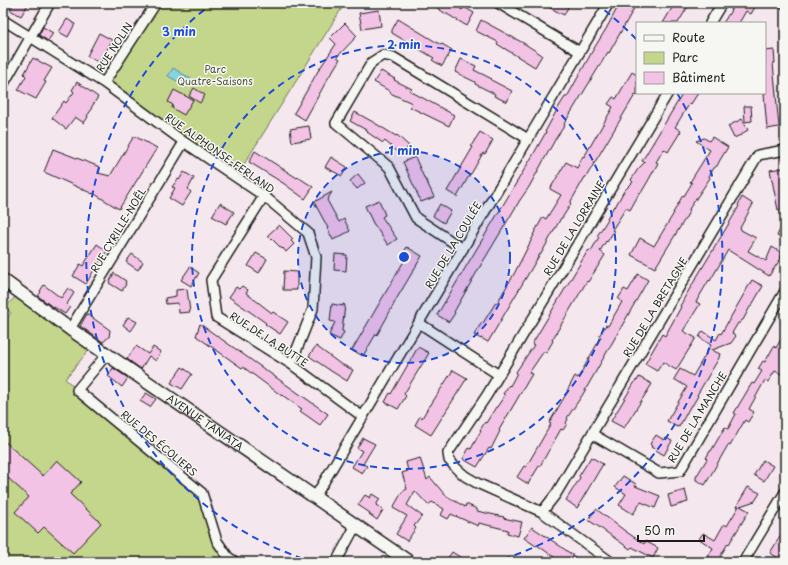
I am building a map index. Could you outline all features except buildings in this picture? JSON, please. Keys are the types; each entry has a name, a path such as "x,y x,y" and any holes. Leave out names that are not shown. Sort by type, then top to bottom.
{"main road":[{"name":"AVENUE TANIATA","path":"3,280 107,354 409,562"}],"street":[{"path":"3,85 50,3"},
{"name":"RUE NOLIN","path":"104,83 156,3"},
{"path":"498,3 580,52"},
{"name":"RUE DE LA COULÉE","path":"315,497 609,3"},
{"path":"711,22 722,3"},
{"name":"RUE ALPHONSE-FERLAND","path":"3,20 104,83 184,142 264,196 308,233 316,257 313,309 291,364"},
{"path":"463,249 416,218 389,167 336,123 372,62 382,55 393,57 528,139"},
{"name":"RUE DE LA LORRAINE","path":"611,562 542,512 477,483 466,476 449,460 448,453 487,396 667,94"},
{"name":"RUE CYRILLE-NOËL","path":"70,328 184,142"},
{"name":"RUE DE LA BRETAGNE","path":"542,512 556,494 758,155 785,150"},
{"name":"RUE DE LA BUTTE","path":"264,196 212,280 216,317 291,364 363,417"},
{"name":"RUE DE LA MANCHE","path":"592,434 659,474 680,471 785,291"},
{"path":"419,323 499,375"},
{"name":"RUE DES ÉCOLIERS","path":"107,354 77,390 202,493 217,541 228,557 236,562"},
{"path":"743,562 785,492"},
{"path":"336,562 356,525"}],"green space":[{"name":"Parc Quatre-Saisons","path":"156,3 345,3 236,177 104,83"},
{"path":"15,297 89,350 65,379 202,493 228,557 220,562 3,562 3,419 7,415 3,412 3,322 11,313 5,308"}],"water":[{"path":"173,68 191,79 185,88 183,87 184,85 168,76"}]}
